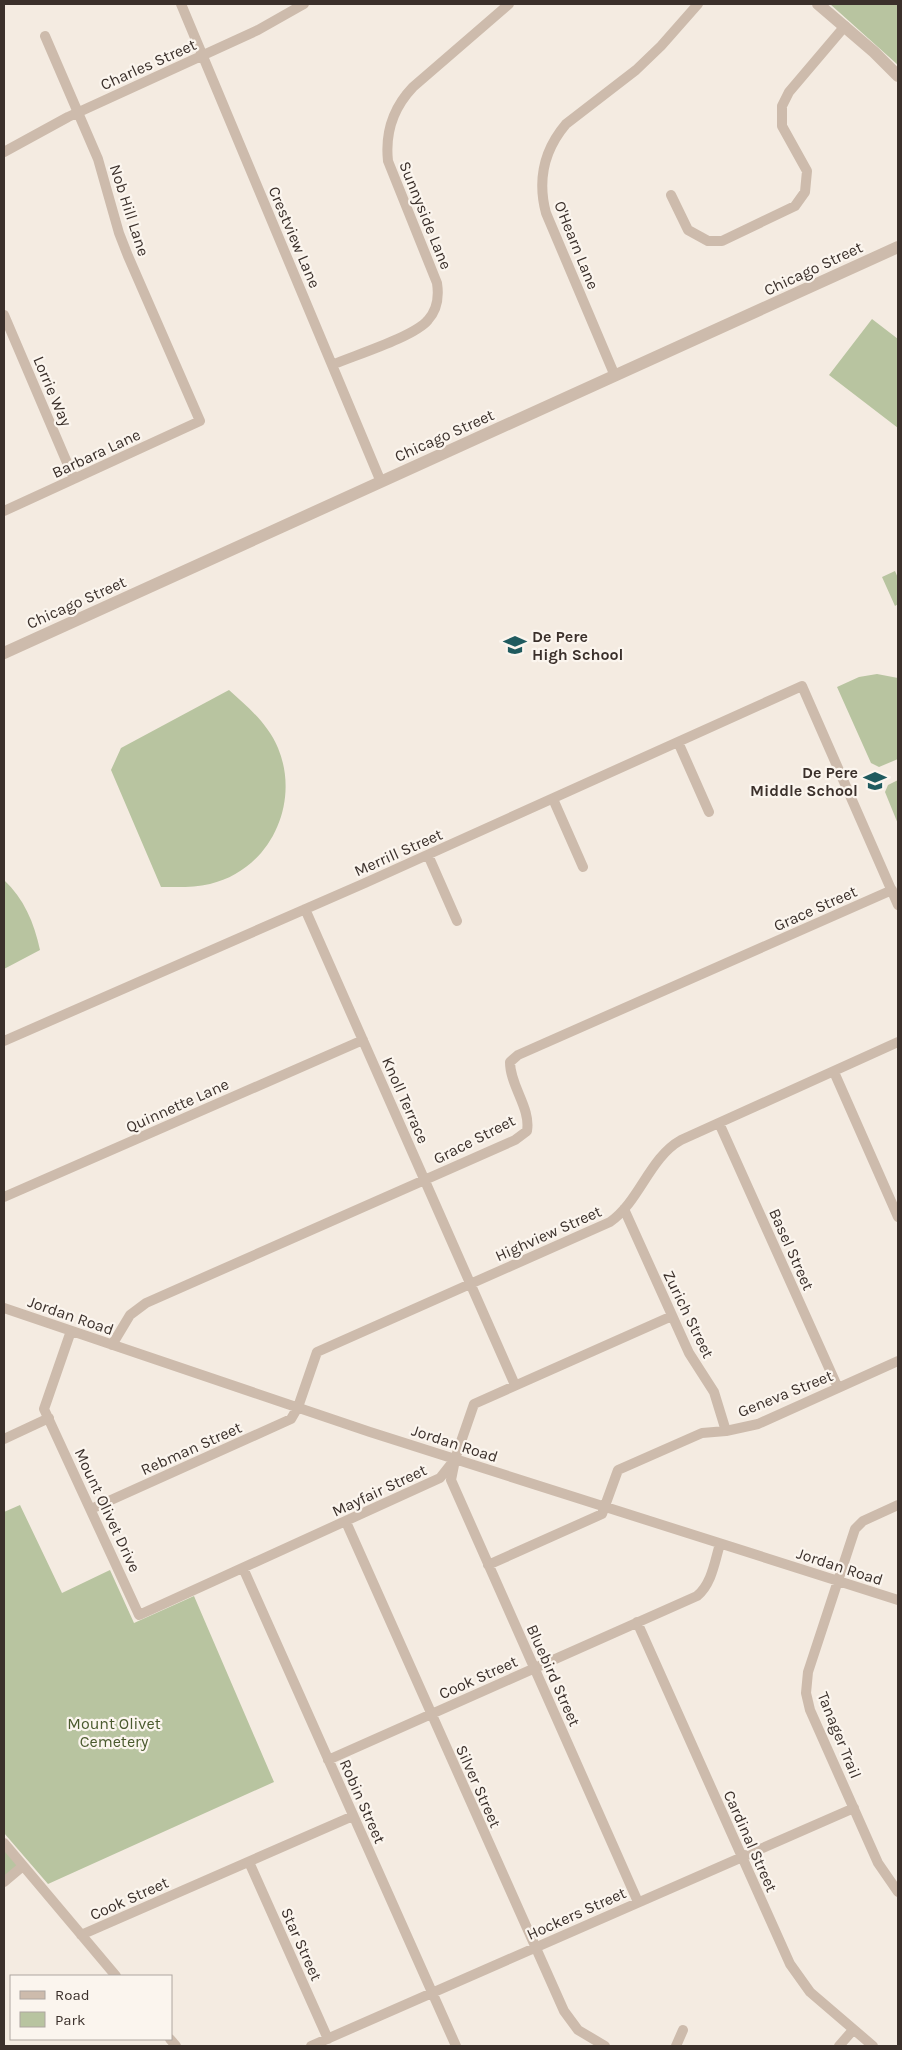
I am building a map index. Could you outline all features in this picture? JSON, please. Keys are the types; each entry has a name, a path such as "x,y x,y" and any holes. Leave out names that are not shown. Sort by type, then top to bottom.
{"street":[{"name":"Crestview Lane","path":"181,4 382,482"},
{"name":"Charles Street","path":"4,152 78,112 258,30 304,4"},
{"name":"Sunnyside Lane","path":"332,365 417,329 424,325 434,312 438,301 437,283 388,161 387,149 390,123 408,92 509,4"},
{"name":"O'Hearn Lane","path":"615,376 546,212 541,186 545,159 557,134 566,124 636,70 661,46 698,4"},
{"path":"818,4 845,26 898,76"},
{"path":"671,195 688,230 708,241 722,241 795,206 805,192 807,171 782,126 782,106 789,92 845,26"},
{"name":"Nob Hill Lane","path":"45,36 98,159 125,249 200,421"},
{"name":"Chicago Street","path":"4,653 898,247"},
{"name":"Lorrie Way","path":"4,315 74,480"},
{"name":"Barbara Lane","path":"4,511 200,421"},
{"name":"Merrill Street","path":"4,1041 428,855 802,686 892,890"},
{"path":"678,742 709,812"},
{"path":"553,799 583,867"},
{"path":"428,855 457,921"},
{"path":"892,890 898,905"},
{"name":"Grace Street","path":"112,1344 130,1315 146,1303 515,1140 527,1131 528,1122 510,1073 510,1062 518,1055 892,890"},
{"name":"Knoll Terrace","path":"305,909 515,1385"},
{"name":"Quinnette Lane","path":"4,1197 363,1040"},
{"name":"Highview Street","path":"298,1408 317,1352 610,1222 624,1209 668,1149 681,1140 898,1042"},
{"path":"834,1072 898,1217"},
{"name":"Basel Street","path":"719,1123 838,1388"},
{"name":"Zurich Street","path":"624,1209 689,1353 714,1392 726,1431"},
{"name":"Jordan Road","path":"4,1308 298,1408 898,1600"},
{"name":"Mayfair Street","path":"139,1615 440,1478 455,1459 474,1404 672,1316"},
{"path":"4,1439 49,1418 44,1409 70,1331"},
{"name":"Geneva Street","path":"606,1507 618,1470 702,1433 726,1431 758,1424 898,1362"},
{"name":"Rebman Street","path":"91,1510 291,1420 298,1408"},
{"name":"Mount Olivet Drive","path":"49,1418 139,1615"},
{"name":"Bluebird Street","path":"455,1459 451,1480 638,1902"},
{"name":"Tanager Trail","path":"898,1505 863,1522 854,1529 808,1672 806,1693 810,1710 878,1863 898,1892"},
{"path":"488,1565 602,1514 606,1507"},
{"name":"Silver Street","path":"346,1522 535,1948 570,2021 589,2038 604,2046"},
{"name":"Cook Street","path":"328,1760 703,1591 709,1579 720,1544"},
{"name":"Robin Street","path":"243,1568 456,2046"},
{"name":"Cardinal Street","path":"637,1622 790,1964 799,1979 822,2004 873,2046"},
{"name":"Hockers Street","path":"311,2046 854,1808"},
{"name":"Cook Street","path":"81,1936 353,1816"},
{"path":"4,1844 115,1975"},
{"name":"Star Street","path":"249,1862 328,2039"},
{"path":"4,1882 23,1866"},
{"path":"676,2046 683,2030"},
{"path":"839,2046 853,2030"}],"green space":[{"path":"830,4 898,4 898,65"},
{"path":"872,319 898,339 898,428 829,375"},
{"path":"895,571 898,578 898,604 895,606 882,577"},
{"path":"877,674 898,678 898,759 879,767 871,763 837,687 859,677"},
{"path":"229,690 250,709 269,731 278,748 284,769 286,790 282,812 275,831 264,849 249,865 231,876 210,884 161,887 111,770 121,748"},
{"path":"898,780 898,824 885,792 888,785"},
{"path":"4,880 23,903 35,930 40,950 4,969"},
{"name":"Mount Olivet Cemetery","path":"20,1505 62,1593 110,1570 134,1623 194,1596 274,1782 48,1884 4,1833 4,1512"},
{"path":"4,1843 23,1866 4,1882"}],"place":[{"name":"De Pere High School","path":"515,645"},
{"name":"De Pere Middle School","path":"875,781"}]}
